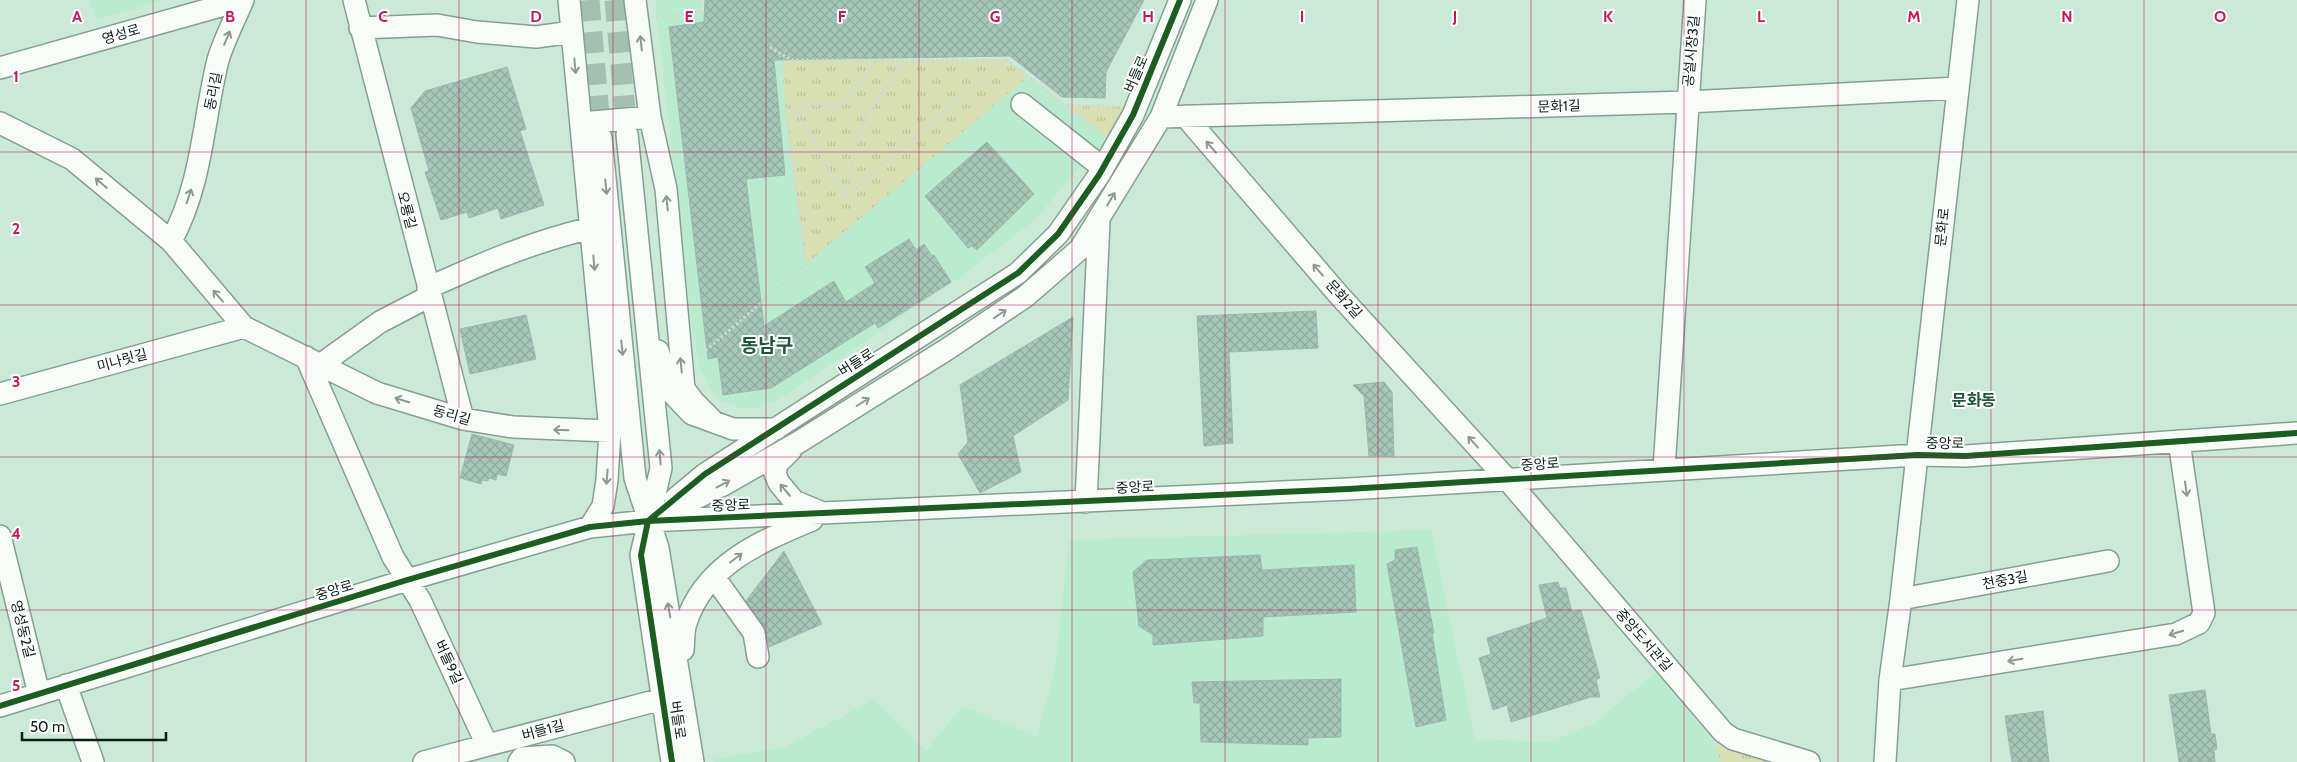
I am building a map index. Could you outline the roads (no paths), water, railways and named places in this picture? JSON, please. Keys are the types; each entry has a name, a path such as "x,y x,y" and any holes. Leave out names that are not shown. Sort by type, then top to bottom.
{"street":[{"name":"영성로","path":"0,68 243,0"},
{"name":"동리길","path":"171,241 179,226 197,171 219,59 243,0"},
{"name":"오룡길","path":"354,0 463,419"},
{"path":"569,0 610,431 603,506 590,527"},
{"name":"버들로","path":"672,762 641,555 648,521 705,474 1018,273 1058,234 1103,168 1136,107 1180,0"},
{"path":"648,521 723,485 799,442 949,348 1026,296 1080,249 1160,117 1207,0"},
{"name":"공설시장3길","path":"1664,469 1687,102 1696,0"},
{"name":"문화로","path":"1917,455 1968,0"},
{"path":"637,10 649,113 666,189 684,389 712,420"},
{"path":"360,28 437,25 477,32 536,37 572,32"},
{"name":"문화1길","path":"1160,117 1687,102 1957,88"},
{"path":"1022,104 1103,168"},
{"path":"581,119 649,113"},
{"name":"문화2길","path":"1185,116 1338,294 1506,478"},
{"name":"동리길","path":"0,123 72,159 171,241 244,327 377,393 463,419 513,427 610,431"},
{"path":"627,134 661,468 648,521"},
{"path":"601,138 635,478 648,521"},
{"path":"1086,502 1099,219"},
{"path":"407,580 393,557 313,361 429,292 506,253 553,237 591,228"},
{"path":"647,322 674,394 692,414 733,429 776,429"},
{"name":"미나릿길","path":"0,394 244,327"},
{"name":"중앙로","path":"0,706 407,580 590,527 648,521 1348,489 1506,478 1917,455 1966,456 2297,433"},
{"path":"1890,680 2176,634 2199,623 2204,613 2179,441"},
{"path":"799,442 778,464 775,474 779,483 794,501 826,514"},
{"path":"1885,762 1890,680 1917,455"},
{"name":"중앙도서관길","path":"1506,478 1723,732 1732,739 1809,762"},
{"path":"680,675 685,624 702,589 735,557 768,538 826,514"},
{"name":"버들로","path":"648,521 658,548 693,762"},
{"name":"영성동2길","path":"0,536 39,694"},
{"name":"천중3길","path":"1901,599 2108,561"},
{"path":"714,577 754,633 758,657"},
{"name":"버들9길","path":"407,580 420,600 487,745"},
{"path":"66,685 93,762"},
{"name":"버들1길","path":"424,762 662,699"},
{"path":"519,762 522,758 552,756 564,762"}],"tunnel":[{"path":"589,0 601,138"},
{"path":"615,0 627,134"}],"district":[{"name":"동남구","path":"767,345"},
{"name":"문화동","path":"1974,400"}]}
